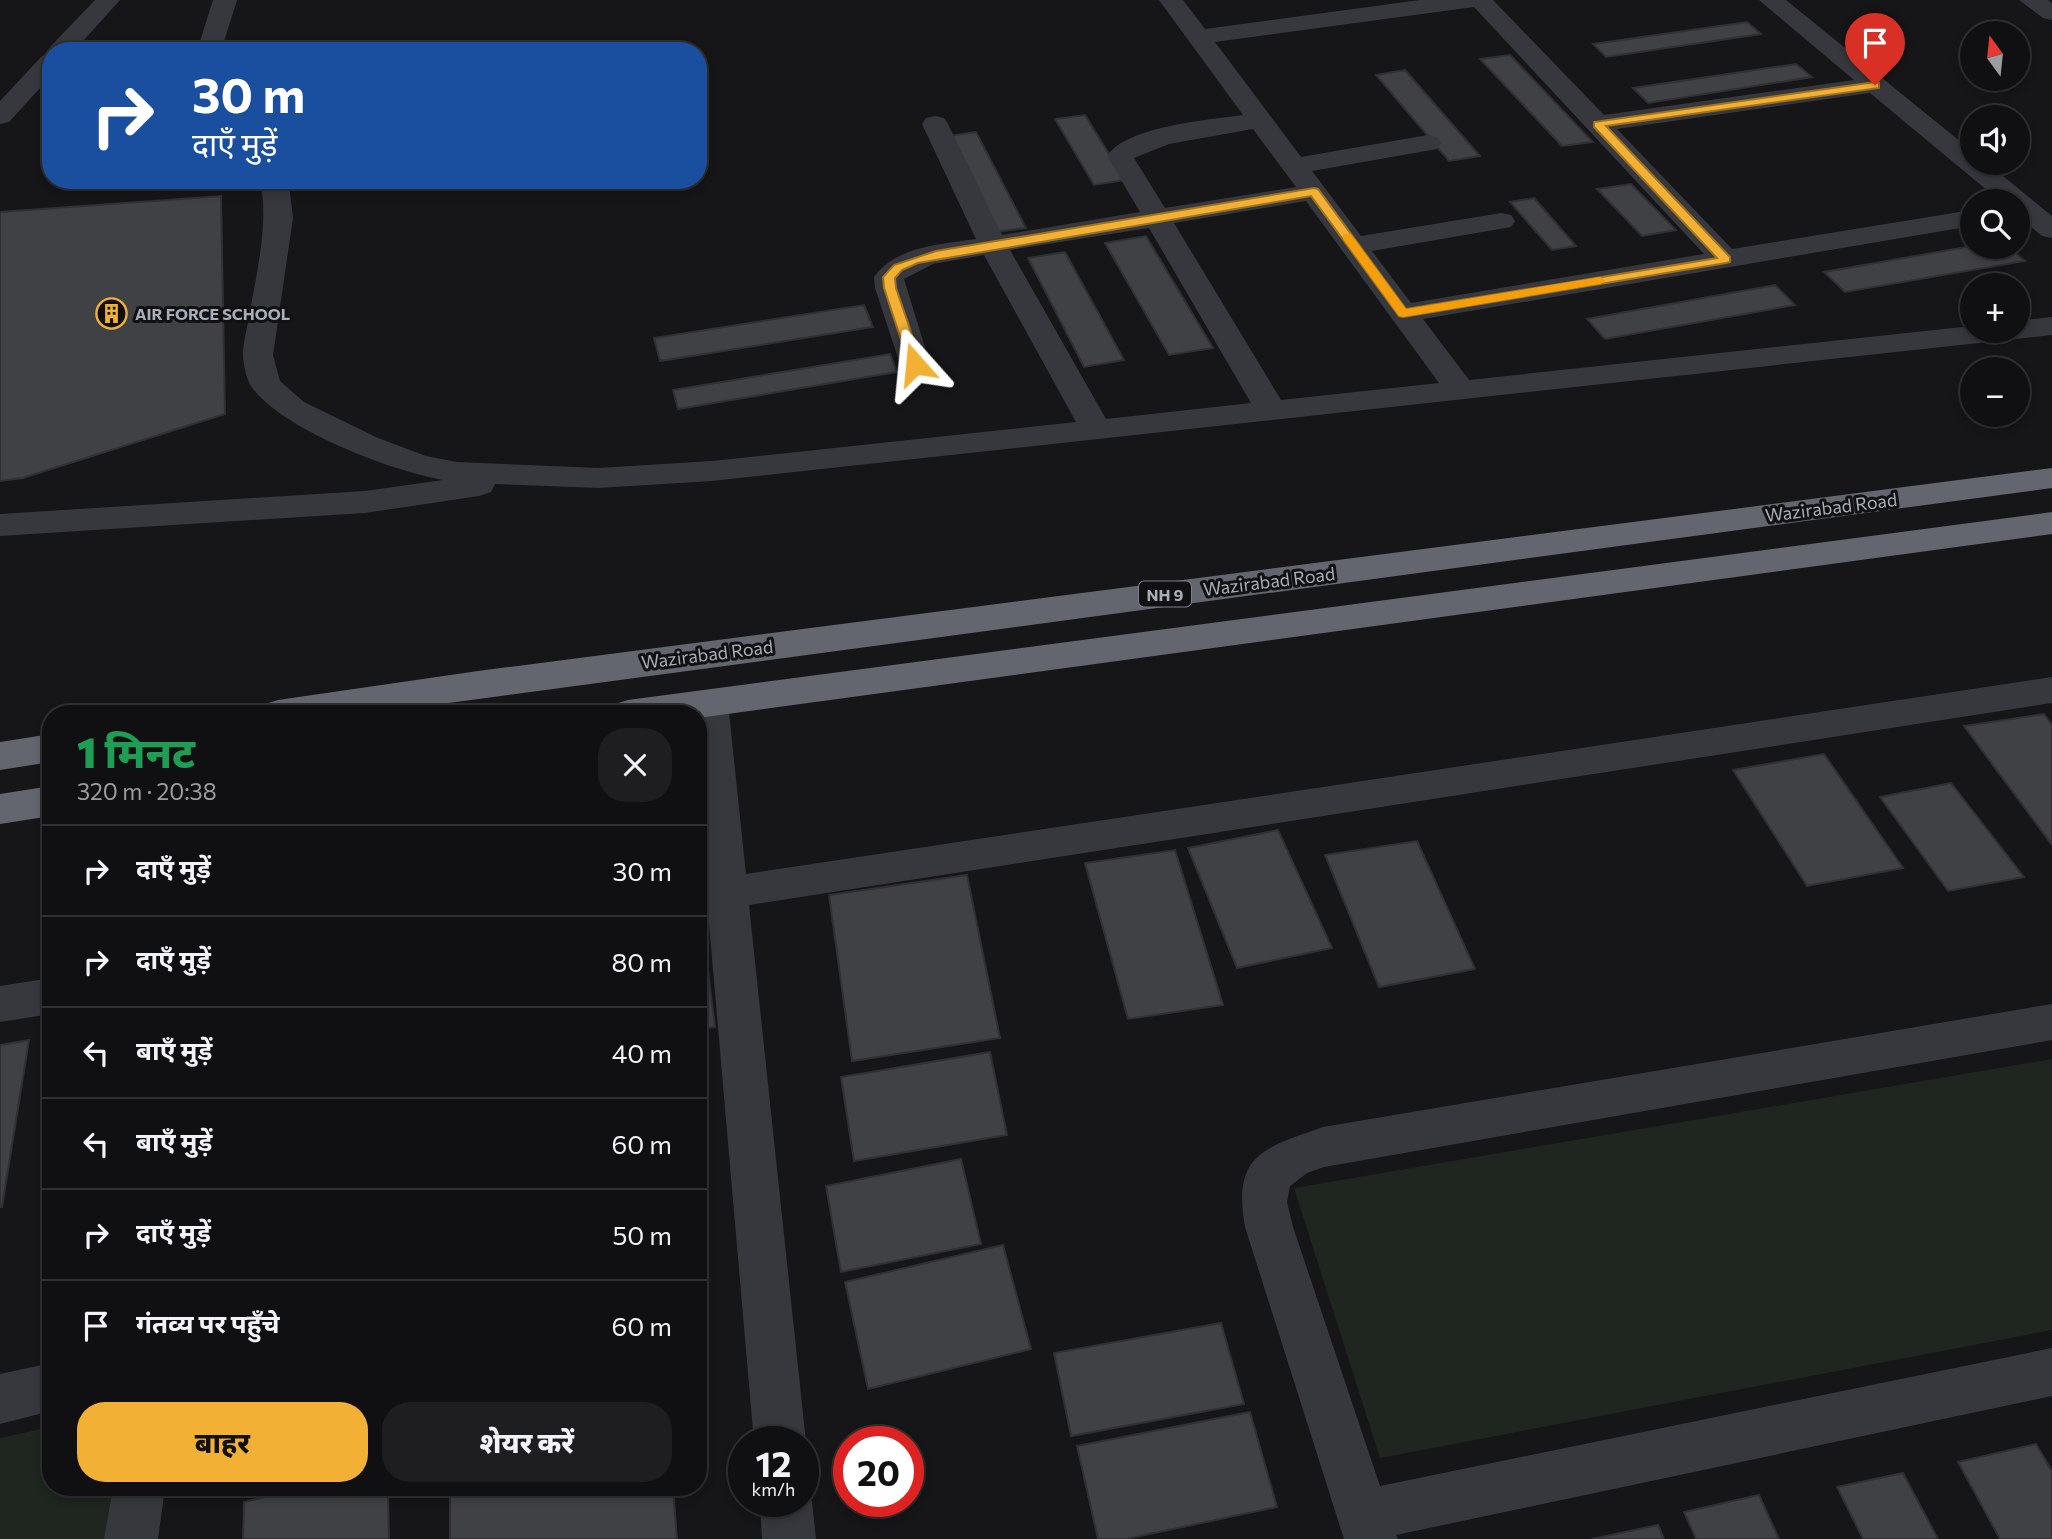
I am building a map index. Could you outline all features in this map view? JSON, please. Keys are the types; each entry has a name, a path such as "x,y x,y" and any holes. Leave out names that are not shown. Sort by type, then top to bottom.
{"highway":[{"name":"Wazirabad Road","path":"338,705 506,680 2052,478"},
{"path":"694,705 2052,523"},
{"path":"0,756 42,749"},
{"path":"0,809 42,802"}],"street":[{"path":"68,42 108,0"},
{"path":"212,42 225,0"},
{"path":"1171,0 1462,392"},
{"path":"1197,37 1474,0"},
{"path":"1480,0 1726,260"},
{"path":"1771,0 2000,189"},
{"path":"2031,0 2052,13"},
{"path":"0,116 42,71"},
{"path":"1598,124 1875,85"},
{"path":"1262,120 1155,139 1125,149 1120,156 1272,411"},
{"path":"935,124 993,245 1097,431"},
{"path":"1295,166 1428,143"},
{"path":"276,189 279,218 258,355 265,384 293,408 367,445 419,465 457,472 598,478 712,471 1960,337"},
{"path":"915,364 890,288 889,277 898,268 914,260 1314,192"},
{"path":"2030,214 2052,230"},
{"path":"1403,313 1960,220"},
{"path":"1354,246 1501,221"},
{"path":"2030,329 2052,326"},
{"path":"0,525 365,502 531,476"},
{"path":"713,895 2052,690"},
{"path":"709,703 713,895 778,1426"},
{"path":"0,1004 42,997"},
{"path":"2052,1022 1323,1147 1291,1159 1268,1175 1264,1202 1269,1227 1368,1527 2052,1372"},
{"path":"0,1399 42,1389"},
{"path":"131,1539 138,1496"},
{"path":"787,1517 789,1539"}],"shaded area":[{"path":"2052,1059 2052,1330 1380,1458 1294,1188"},
{"path":"42,1429 42,1496 152,1496 144,1539 0,1539 0,1438"}],"building":[{"path":"1747,22 1761,34 1606,57 1593,44"},
{"path":"1510,55 1593,142 1562,146 1480,59"},
{"path":"1796,64 1812,77 1648,103 1633,88"},
{"path":"1405,70 1480,156 1449,161 1376,75"},
{"path":"1085,115 1125,180 1094,185 1055,119"},
{"path":"976,132 1026,228 989,233 941,137"},
{"path":"1631,184 1676,230 1642,236 1597,189"},
{"name":"AIR FORCE SCHOOL","path":"221,196 225,414 23,478 0,481 0,212"},
{"path":"1534,198 1576,246 1552,250 1510,202"},
{"path":"1146,236 1213,348 1169,355 1105,243"},
{"path":"1960,248 1960,259 2025,261 1845,292 1824,272"},
{"path":"1065,252 1124,360 1084,367 1028,258"},
{"path":"1775,285 1795,305 1605,339 1587,319"},
{"path":"864,305 873,327 660,361 654,338"},
{"path":"890,354 897,372 678,409 673,390"},
{"path":"2044,714 2052,725 2052,845 1964,726"},
{"path":"1824,754 1903,868 1807,886 1733,770"},
{"path":"1951,783 2024,877 1948,891 1880,797"},
{"path":"1278,830 1332,948 1237,968 1188,848"},
{"path":"1417,841 1475,969 1379,987 1325,855"},
{"path":"1175,850 1223,1005 1128,1019 1085,863"},
{"path":"967,875 1000,1038 852,1061 829,895"},
{"path":"707,964 715,1027 707,1028"},
{"path":"29,1040 2,1207 0,1207 0,1045"},
{"path":"990,1052 1007,1135 854,1161 841,1077"},
{"path":"961,1159 981,1244 841,1272 826,1186"},
{"path":"1003,1245 1031,1349 868,1389 845,1282"},
{"path":"1221,1323 1244,1404 1071,1436 1054,1353"},
{"path":"1250,1412 1277,1507 1126,1539 1098,1539 1077,1446"},
{"path":"2036,1444 2052,1471 2052,1539 2000,1539 1958,1462"},
{"path":"1903,1473 1938,1539 1863,1539 1837,1487"},
{"path":"1759,1495 1779,1539 1696,1539 1684,1512"},
{"path":"269,1496 388,1496 389,1539 243,1539 244,1502"},
{"path":"450,1496 674,1496 677,1539 450,1539"},
{"path":"1658,1525 1664,1539 1592,1539"}],"slow traffic":[{"path":"1347,237 1403,313 1600,281"}],"place":[{"name":"AIR FORCE SCHOOL","path":"112,313"}],"route":[{"path":"915,364 890,288 889,277 898,268 914,260 936,254 1314,192 1403,313 1726,260 1598,124 1875,85"}]}
